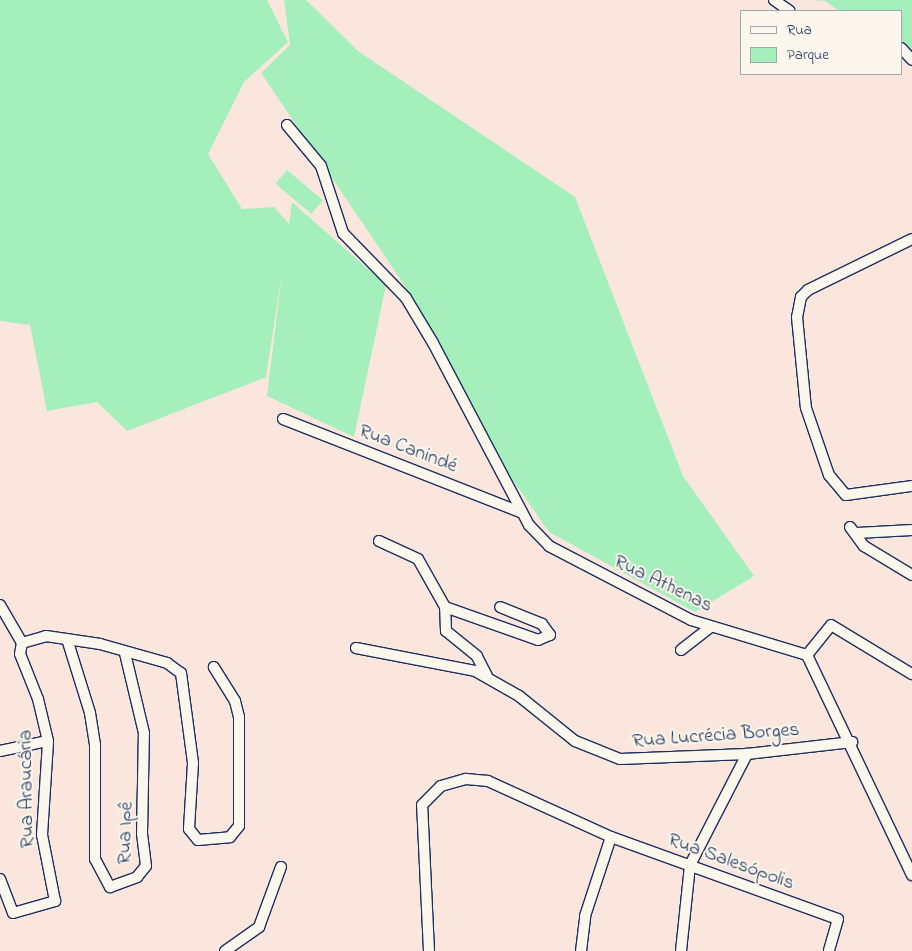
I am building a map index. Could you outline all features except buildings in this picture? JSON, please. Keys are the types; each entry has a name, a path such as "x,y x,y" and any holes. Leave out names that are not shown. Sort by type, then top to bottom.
{"street":[{"path":"774,0 789,10"},
{"path":"902,49 912,60"},
{"name":"Rua Athenas","path":"287,125 321,166 343,233 406,298 520,512 549,546 710,627 807,655"},
{"path":"912,239 808,290 801,297 796,317 806,408 829,475 846,495 912,486"},
{"name":"Rua Canindé","path":"283,419 520,512"},
{"path":"912,530 854,530 864,546 912,576"},
{"path":"380,540 418,559 445,607 446,631 477,656 486,676"},
{"name":"Rua Araucária","path":"0,605 22,643 20,654 38,699 48,740 42,835 55,901 13,912 0,879"},
{"path":"445,607 538,640 550,638 542,624 500,607"},
{"path":"912,674 831,625 807,655 852,742 912,875"},
{"path":"681,650 710,627"},
{"path":"22,643 46,636 67,639 173,665 184,679 193,763 189,829 198,840 230,837 239,826 239,717 235,701 214,667"},
{"name":"Rua Ipê","path":"67,639 90,713 95,745 95,859 110,887 137,877 146,866 142,834 144,733 125,653"},
{"name":"Rua Lucrécia Borges","path":"356,648 486,676 519,696 550,725 600,753 636,759 747,754 852,742"},
{"path":"0,751 48,740"},
{"path":"681,951 690,865 747,754"},
{"name":"Rua Salesópolis","path":"429,951 419,819 422,805 441,786 466,779 488,780 611,837 838,919 829,951"},
{"path":"581,951 585,916 611,837"},
{"path":"224,951 260,927 281,867"}],"green space":[{"path":"0,0 267,0 288,42 244,82 208,154 242,209 274,207 289,224 292,202 386,285 354,437 267,396 282,273 266,377 127,431 97,402 47,411 30,325 0,321"},
{"path":"284,0 306,0 358,51 575,197 683,476 754,576 695,612 549,532 510,476 403,283 261,73 290,45"},
{"path":"811,0 912,0 912,65 902,58 902,10 838,10 825,1"},
{"path":"287,170 323,200 311,214 275,184"}]}
